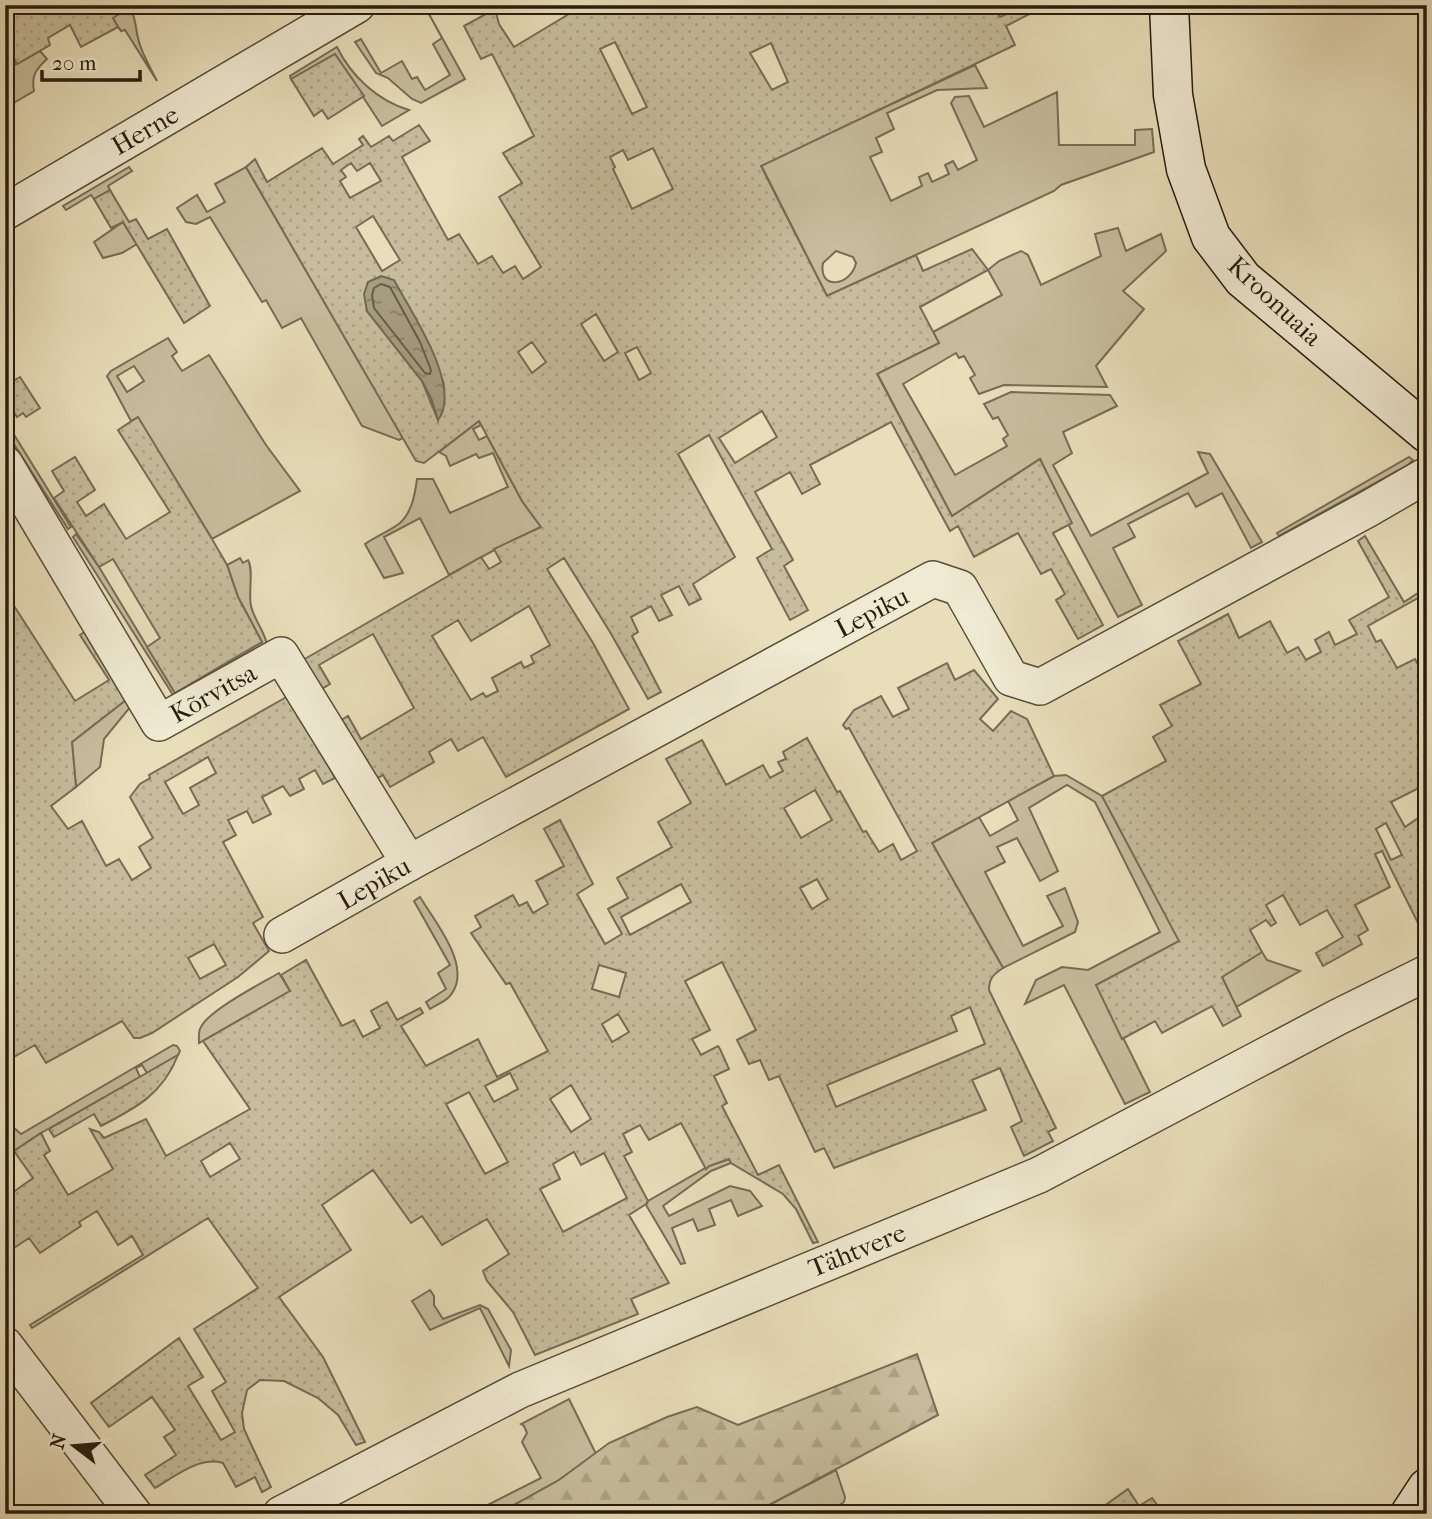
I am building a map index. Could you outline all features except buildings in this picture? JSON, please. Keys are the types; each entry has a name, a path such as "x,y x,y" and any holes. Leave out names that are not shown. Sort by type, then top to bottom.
{"main road":[{"name":"Kroonuaia","path":"1169,5 1173,95 1186,169 1211,237 1243,279 1427,433"},
{"path":"1410,1514 1427,1488"}],"street":[{"name":"Herne","path":"5,212 357,5"},
{"name":"Kõrvitsa","path":"5,464 159,723 281,655 409,863"},
{"name":"Lepiku","path":"282,935 409,863 933,579 961,588 1011,678 1040,687 1427,475"},
{"name":"Tähtvere","path":"281,1514 520,1390 1039,1175 1427,973"},
{"path":"5,1345 134,1514"}],"green space":[{"path":"5,5 66,5 68,8 74,5 133,5 113,18 118,27 81,47 70,25 48,38 50,45 17,64 5,42"},
{"path":"424,5 465,79 421,103 412,99 388,78 376,73 355,42 361,39 381,73 402,61 412,79 417,77 425,90 450,75 433,44 442,38"},
{"path":"584,5 993,5 1000,17 1028,5 1047,5 1006,26 1015,45 761,166 827,296 916,255 923,271 972,249 988,270 920,307 939,343 877,374 952,516 1040,459 1072,523 1053,533 1103,625 1078,639 1056,600 1065,594 1051,569 1041,574 1018,533 974,557 958,526 950,531 891,422 810,465 820,484 802,494 790,472 755,492 793,560 784,566 808,610 790,620 757,558 772,549 709,435 678,454 735,557 693,584 701,599 689,605 679,586 661,595 672,615 659,621 651,606 631,617 638,632 632,636 661,692 648,699 564,558 547,569 593,643 629,709 506,777 483,737 458,751 451,739 429,752 434,762 390,787 383,775 373,781 338,722 348,716 361,739 414,708 373,634 319,665 330,684 320,690 303,660 481,557 489,569 501,562 494,549 541,527 522,501 479,421 424,463 416,461 246,167 255,159 267,182 322,148 333,164 363,145 359,139 363,136 371,147 389,136 393,141 419,125 430,141 402,157 448,240 459,234 478,264 492,256 503,273 515,266 523,279 541,267 499,197 522,183 503,153 534,136 492,54 481,59 464,26 495,9 499,24 514,47","holes":["615,42 647,107 632,114 600,49","771,43 788,82 772,90 750,53","653,148 673,189 632,209 610,157 623,150 628,160","351,163 357,171 370,163 381,181 350,198 340,181 346,177 341,170","373,216 400,260 382,271 356,227","367,311 413,315 444,384 438,420 422,381","596,314 618,352 604,361 581,324","532,342 546,362 532,373 518,352","637,347 651,373 639,380 625,353","762,411 777,437 735,463 719,438","529,606 550,645 531,656 534,663 524,668 521,662 492,678 498,691 486,697 483,693 471,700 432,636 458,620 471,641"]},
{"path":"130,7 138,40 157,81 125,30 121,31 112,18"},
{"path":"337,47 350,68 376,94 409,110 382,126 335,54 291,79 290,76"},
{"path":"40,51 47,59 35,73 34,91 5,108 5,70"},
{"path":"335,54 364,96 328,119 322,110 314,116 291,79"},
{"path":"975,65 987,88 937,90 887,113 894,129 876,138 882,152 870,157 891,201 922,186 919,177 928,173 932,182 949,174 945,165 953,161 958,170 977,160 951,103 955,97 969,96 984,127 1057,92 1059,145 1135,145 1135,130 1152,129 1154,152 1061,185 1054,191 827,296 761,165","holes":["836,251 853,257 856,263 848,277 836,282 825,278 823,263"]},
{"path":"129,167 132,171 108,186 110,190 94,199 91,195 66,210 63,206"},
{"path":"246,167 403,438 399,440 362,426 301,318 282,328 266,300 262,302 210,217 196,224 186,222 177,208 197,195 207,212 225,202 215,184"},
{"path":"110,190 129,222 136,219 148,239 167,229 210,306 184,323 123,222 111,228 94,199"},
{"path":"123,222 137,244 122,253 103,258 94,242"},
{"path":"1118,228 1126,251 1161,234 1166,251 1123,291 1144,309 1096,366 1107,387 1004,385 979,394 970,378 975,375 964,356 959,358 956,353 903,384 955,475 1007,446 1003,439 1008,435 998,417 993,419 984,404 1011,392 1110,395 1117,406 1063,432 1072,453 1053,465 1091,536 1208,473 1198,452 1210,454 1262,542 1251,548 1222,493 1196,507 1188,493 1128,524 1135,537 1113,548 1142,605 1118,617 1068,524 1071,523 1040,459 952,516 877,373 939,343 933,332 1002,295 988,270 999,261 1021,251 1028,255 1041,285 1101,256 1095,234"},
{"path":"168,338 177,352 172,356 182,371 209,355 266,445 300,491 212,539 138,418 131,421 107,376 111,371","holes":["134,366 144,381 127,392 117,376"]},
{"path":"20,377 40,408 26,417 23,413 17,417 5,399 5,380 8,384"},
{"path":"138,417 227,565 238,597 262,642 175,693 147,647 160,638 113,559 99,567 54,498 64,491 52,471 75,457 95,490 77,502 86,516 104,504 126,539 170,512 118,430"},
{"path":"5,420 71,527 68,529 5,430"},
{"path":"479,421 481,425 473,429 479,440 487,436 522,501 541,527 449,575 420,518 384,537 403,573 384,578 365,544 404,519 412,502 417,479 433,479 450,513 508,487 493,453 479,458 476,454 450,466 446,456 439,452"},
{"path":"1409,457 1413,460 1408,465 1279,536 1277,533"},
{"path":"76,534 175,693 262,642 238,597 227,565 240,558 243,563 248,560 250,564 251,606 267,644 176,697 73,537"},
{"path":"1365,536 1404,602 1427,587 1427,593 1368,626 1376,642 1381,640 1397,668 1415,659 1425,677 1427,676 1427,784 1391,802 1405,827 1427,812 1427,941 1382,851 1375,854 1390,887 1355,905 1368,930 1358,936 1362,944 1323,966 1316,953 1343,937 1327,910 1300,925 1283,895 1266,905 1276,923 1271,926 1266,920 1250,930 1262,952 1222,977 1241,1016 1223,1026 1212,1006 1162,1033 1155,1021 1122,1039 1096,985 1179,941 1102,796 1166,761 1153,737 1172,726 1160,705 1201,684 1178,641 1228,614 1239,638 1270,621 1287,653 1298,647 1306,660 1321,652 1315,640 1329,632 1335,645 1357,634 1349,620 1389,597 1358,541","holes":["1386,823 1402,855 1391,860 1376,829"]},
{"path":"9,598 75,701 109,680 80,635 89,629 131,696 72,742 76,787 51,806 68,829 82,821 106,866 119,859 132,880 151,868 139,847 153,838 130,797 140,784 150,778 149,775 290,695 335,778 323,784 315,770 299,779 304,789 290,796 283,786 262,797 271,814 253,823 247,811 228,820 236,835 223,842 263,917 253,923 269,951 238,977 152,1033 134,1038 122,1021 46,1063 35,1045 5,1062 5,601","holes":["208,757 216,773 190,788 199,805 183,814 165,782","214,944 226,965 200,979 188,958"]},
{"path":"947,663 955,680 974,670 998,699 980,719 993,731 1011,711 1027,719 1054,776 932,843 1003,968 993,977 989,990 1056,1128 1048,1132 1053,1141 1024,1156 1011,1127 1022,1121 1000,1068 972,1080 986,1110 834,1168 824,1148 815,1152 779,1076 769,1080 760,1060 749,1064 737,1040 756,1030 722,962 685,981 710,1030 692,1039 701,1055 718,1046 720,1049 729,1069 714,1076 727,1103 722,1106 758,1175 779,1165 818,1242 813,1243 796,1209 783,1194 731,1163 729,1159 706,1169 681,1123 649,1140 640,1125 623,1134 632,1152 624,1156 648,1201 629,1215 669,1283 631,1299 638,1314 535,1355 513,1312 487,1281 483,1271 509,1254 487,1219 442,1245 422,1216 411,1223 373,1170 322,1205 351,1250 279,1297 323,1357 365,1442 356,1445 338,1415 318,1398 284,1381 260,1380 247,1390 242,1413 244,1429 271,1487 262,1492 255,1477 236,1487 223,1463 205,1462 155,1488 145,1475 176,1455 164,1437 175,1430 152,1397 109,1427 91,1403 179,1338 203,1377 188,1386 221,1440 235,1432 212,1391 226,1382 194,1329 258,1288 208,1218 32,1328 30,1325 143,1255 132,1236 118,1245 97,1211 79,1222 81,1226 40,1253 29,1238 5,1254 5,1198 33,1178 14,1151 41,1133 50,1151 44,1155 68,1195 113,1169 90,1129 99,1132 104,1138 146,1119 166,1156 250,1109 203,1041 290,991 281,975 306,960 342,1026 354,1020 363,1037 380,1028 371,1011 387,1002 397,1020 420,1008 423,1013 401,1026 426,1066 478,1039 497,1077 548,1051 510,983 506,984 471,933 481,927 475,916 513,895 519,906 527,902 533,913 548,904 536,881 564,866 544,829 560,820 593,884 577,894 605,944 622,934 608,909 628,898 617,878 672,847 658,822 691,803 666,759 702,740 726,785 763,765 770,778 783,771 778,762 786,759 783,752 807,738 863,832 866,831 879,852 893,844 901,860 917,851 849,728 846,729 843,725 854,710 881,696 893,717 909,709 898,688","holes":["815,790 832,820 801,838 784,808","817,879 828,899 812,909 800,888","681,884 691,902 630,935 621,917","599,965 626,973 619,997 592,989","970,1007 985,1044 836,1107 827,1085 957,1031 951,1016","618,1014 629,1032 612,1042 602,1024","510,1073 518,1089 494,1102 485,1086","571,1085 591,1119 571,1132 550,1099","469,1092 508,1162 485,1174 446,1104","230,1143 240,1159 210,1177 201,1161","574,1152 581,1165 604,1153 627,1198 563,1232 540,1189 560,1179 553,1164"]},
{"path":"131,696 136,700 104,739 100,767 76,787 72,742"},
{"path":"1066,775 1102,796 1180,941 1097,985 1150,1092 1125,1104 1064,985 1025,1004 1036,980 1062,967 1088,970 1160,932 1095,802 1067,785 1029,808 1058,871 1040,881 1017,838 997,847 1005,862 985,872 1023,946 1063,926 1047,896 1065,888 1078,922 1075,932 1003,968 932,843 979,817 990,836 1018,820 1008,801 1054,776"},
{"path":"420,897 450,946 458,973 456,986 449,997 430,1009 426,1002 446,989 438,973 450,965 414,901"},
{"path":"1262,952 1267,960 1300,971 1236,1007 1222,977"},
{"path":"279,973 290,991 199,1043 200,1029 214,1013"},
{"path":"173,1045 180,1051 178,1055 147,1073 142,1065 136,1068 140,1077 41,1133 5,1157 6,1121 21,1134"},
{"path":"178,1055 165,1080 147,1098 126,1113 101,1126 94,1114 54,1137 49,1129"},
{"path":"729,1159 731,1163 711,1171 663,1206 669,1216 730,1186 750,1191 762,1206 738,1216 731,1200 709,1209 715,1225 698,1231 693,1219 672,1228 685,1263 681,1264 646,1205 648,1201 709,1166"},
{"path":"430,1290 434,1296 434,1305 443,1319 480,1305 488,1309 511,1350 509,1366 480,1308 430,1330 412,1301"},
{"path":"917,1354 938,1415 752,1514 498,1514 559,1480 609,1443 667,1417 697,1407 738,1425"},
{"path":"569,1399 596,1454 559,1480 498,1514 470,1514 541,1478 522,1442 527,1433 521,1424"},
{"path":"836,1470 845,1497 844,1502 825,1514 819,1514 817,1511 812,1514 752,1514"},
{"path":"1128,1489 1139,1506 1152,1498 1164,1514 1093,1514"}],"water":[{"path":"381,276 394,280 422,330 440,370 444,406 438,420 422,381 367,311 364,294 368,282"}]}
